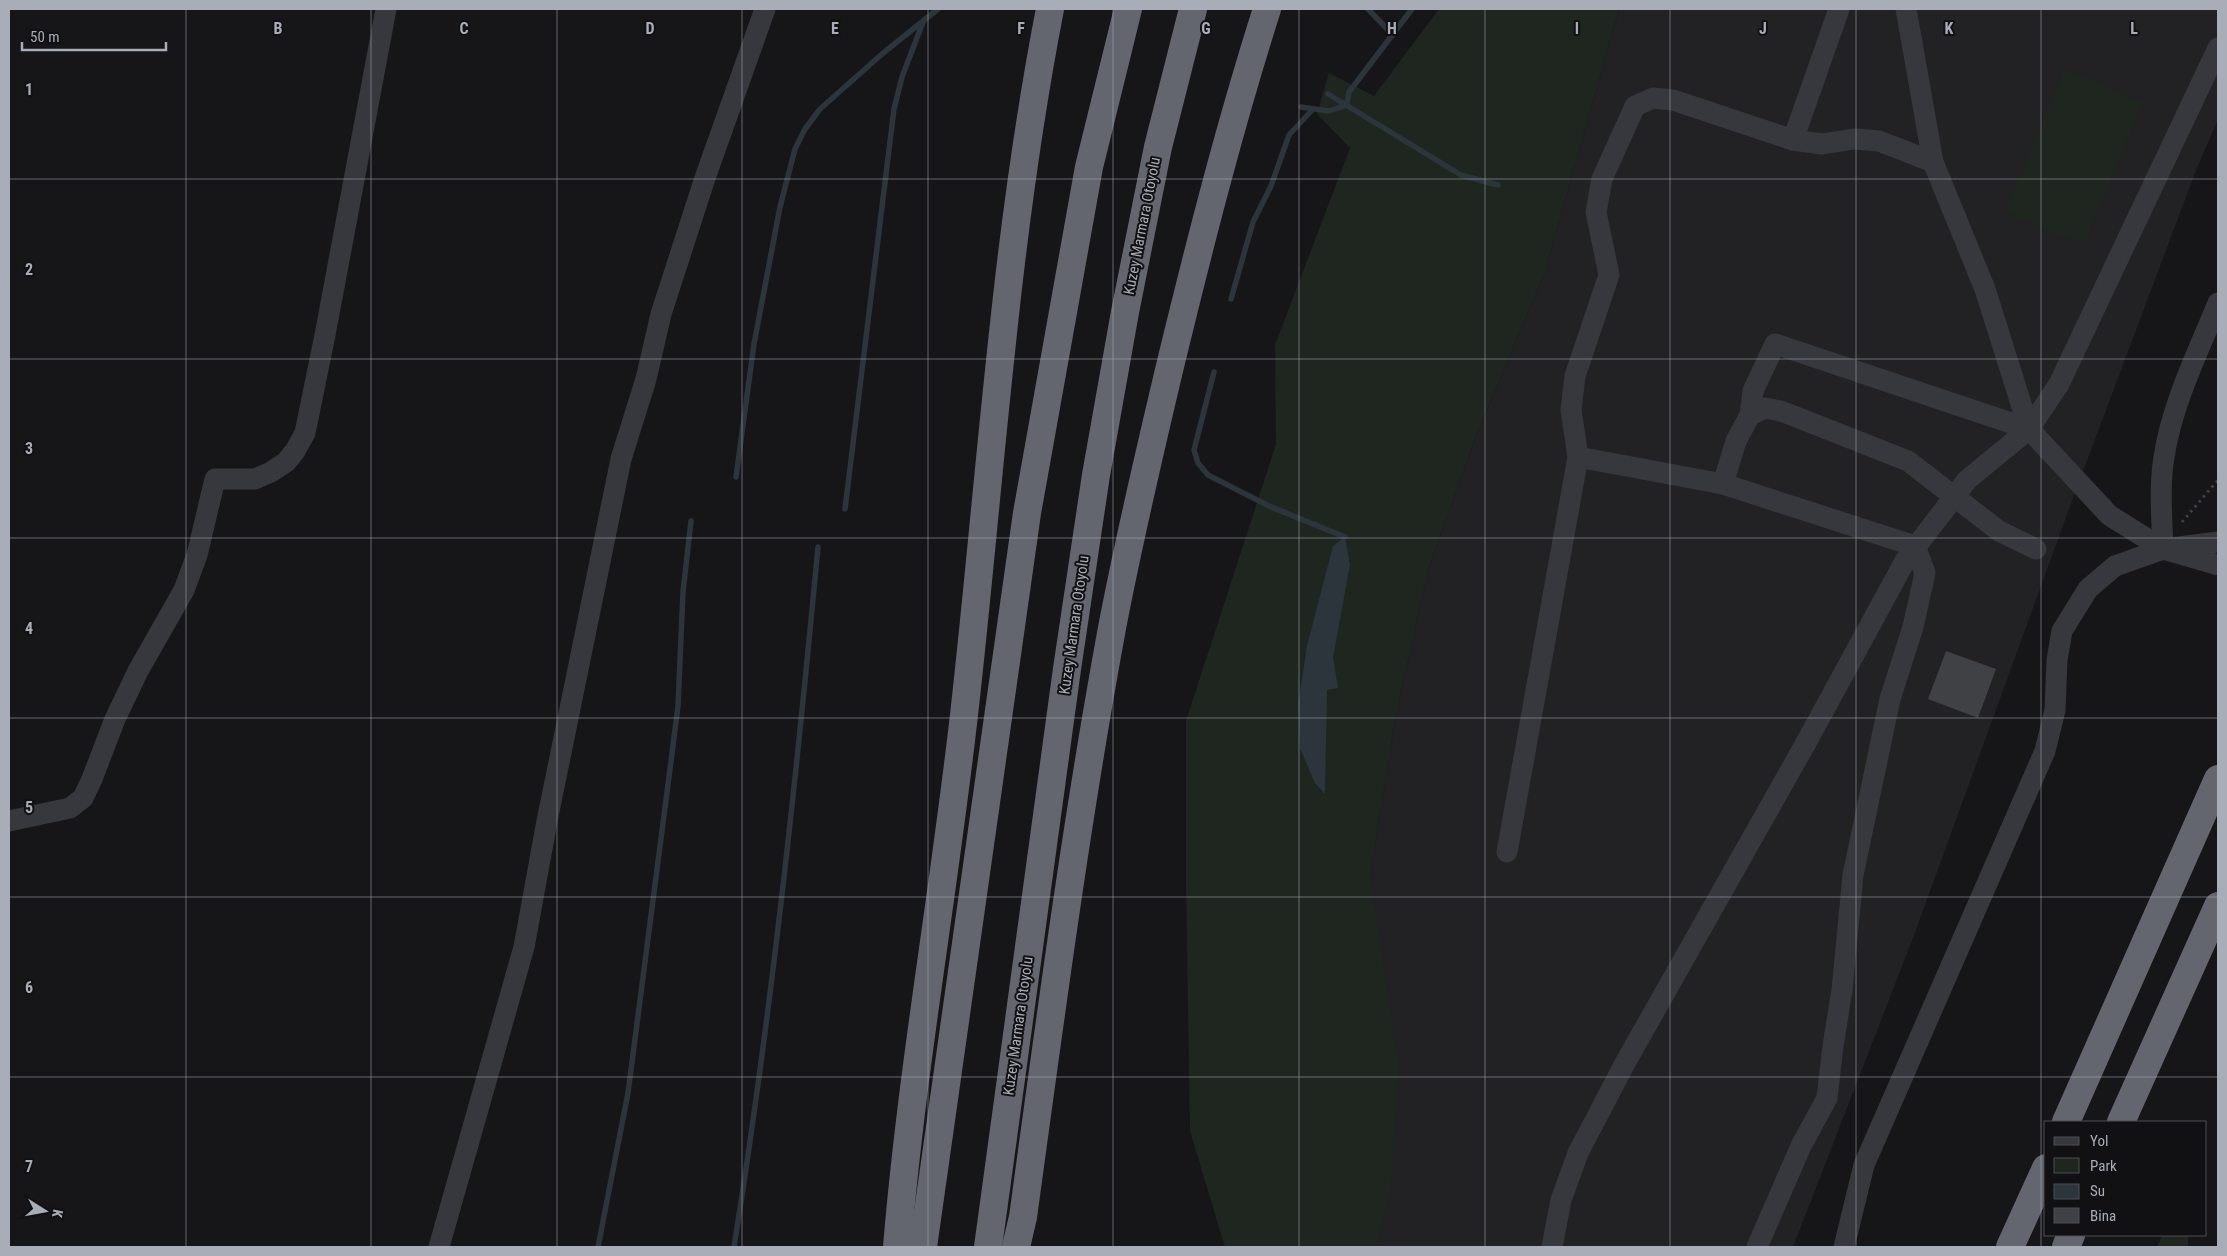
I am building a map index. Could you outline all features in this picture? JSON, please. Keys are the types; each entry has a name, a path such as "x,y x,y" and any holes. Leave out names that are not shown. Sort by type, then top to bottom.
{"highway":[{"path":"1012,254 1010,204 1012,151 1036,9"},
{"path":"896,1247 936,925 956,786 1012,254 1022,177 1050,9"},
{"path":"923,1247 1027,513 1089,167 1128,9"},
{"name":"Kuzey Marmara Otoyolu","path":"988,1247 1067,669 1096,475 1125,312 1158,147 1193,9"},
{"path":"1016,1247 1023,1217 1063,931 1112,626 1180,326 1216,184 1267,9"},
{"path":"1245,82 1278,9"},
{"path":"2066,1121 2218,779"},
{"path":"2121,1121 2218,906"},
{"path":"2010,1247 2044,1172"}],"street":[{"path":"9,821 70,808 82,798 92,779 115,719 138,670 184,590 197,555 215,478 255,479 271,472 286,462 305,433 386,9"},
{"path":"439,1247 524,946 547,821 621,459 646,380 661,314 705,178 765,9"},
{"path":"1793,140 1839,9"},
{"path":"1906,9 1933,162 1985,289 2029,429 2109,515 2163,549 2218,566"},
{"path":"1552,1247 1561,1200 1583,1144 1624,1065 1915,546 1967,480 2029,429 2059,384 2218,48"},
{"path":"1506,852 1578,458 1571,410 1575,376 1609,275 1596,212 1602,179 1635,106 1653,98 1673,100 1793,140 1822,144 1854,139 1879,141 1933,162"},
{"path":"2163,549 2161,494 2164,456 2190,370 2218,303"},
{"path":"1724,484 1736,441 1750,414 1754,391 1775,344 2029,429"},
{"path":"1750,414 1765,408 1781,411 1908,460 1999,531 2036,549"},
{"path":"1578,458 1724,484 1915,546"},
{"path":"1844,1247 1864,1165 2046,751 2055,710 2057,660 2062,631 2088,589 2115,566 2163,549 2218,542"},
{"path":"1757,1247 1801,1146 1827,1098 1832,1046 1842,990 1853,875 1890,699 1914,627 1925,573 1915,546"}],"path":[{"path":"2163,549 2193,508 2218,480"}],"shaded area":[{"path":"1619,9 2218,9 2218,119 2195,173 2073,498 1913,938 1793,1247 1376,1247 1379,1234 1370,877 1396,714 1429,567 1476,436 1545,272"}],"green space":[{"path":"1439,9 1619,9 1545,272 1476,436 1429,567 1396,714 1370,877 1399,1066 1391,1188 1376,1247 1225,1247 1190,1131 1186,884 1186,721 1276,444 1275,345 1350,148 1317,114 1329,73 1374,96"},
{"path":"2064,69 2143,102 2084,245 2005,212"},
{"path":"2162,1236 2188,1236 2188,1247 2157,1247"}],"water":[{"path":"1345,537 1350,565 1333,657 1338,688 1327,690 1325,794 1315,783 1300,748 1298,705 1307,646 1333,546"}],"building":[{"path":"1946,651 1996,669 1978,718 1928,699"}],"waterway":[{"path":"736,477 754,344 780,207 795,149 805,129 820,109 882,54 938,9"},
{"path":"1368,9 1392,34"},
{"path":"1347,103 1349,92 1412,9"},
{"path":"845,509 894,109 902,77 923,22"},
{"path":"1328,94 1461,175 1498,185"},
{"path":"1301,107 1329,111 1347,105"},
{"path":"1231,299 1253,222 1271,186 1289,135 1313,109"},
{"path":"1214,372 1194,450 1198,463 1208,475 1269,506 1345,537"},
{"path":"598,1247 628,1093 670,769 678,706 683,592 691,521"},
{"path":"734,1247 760,1073 782,898 818,547"}]}
